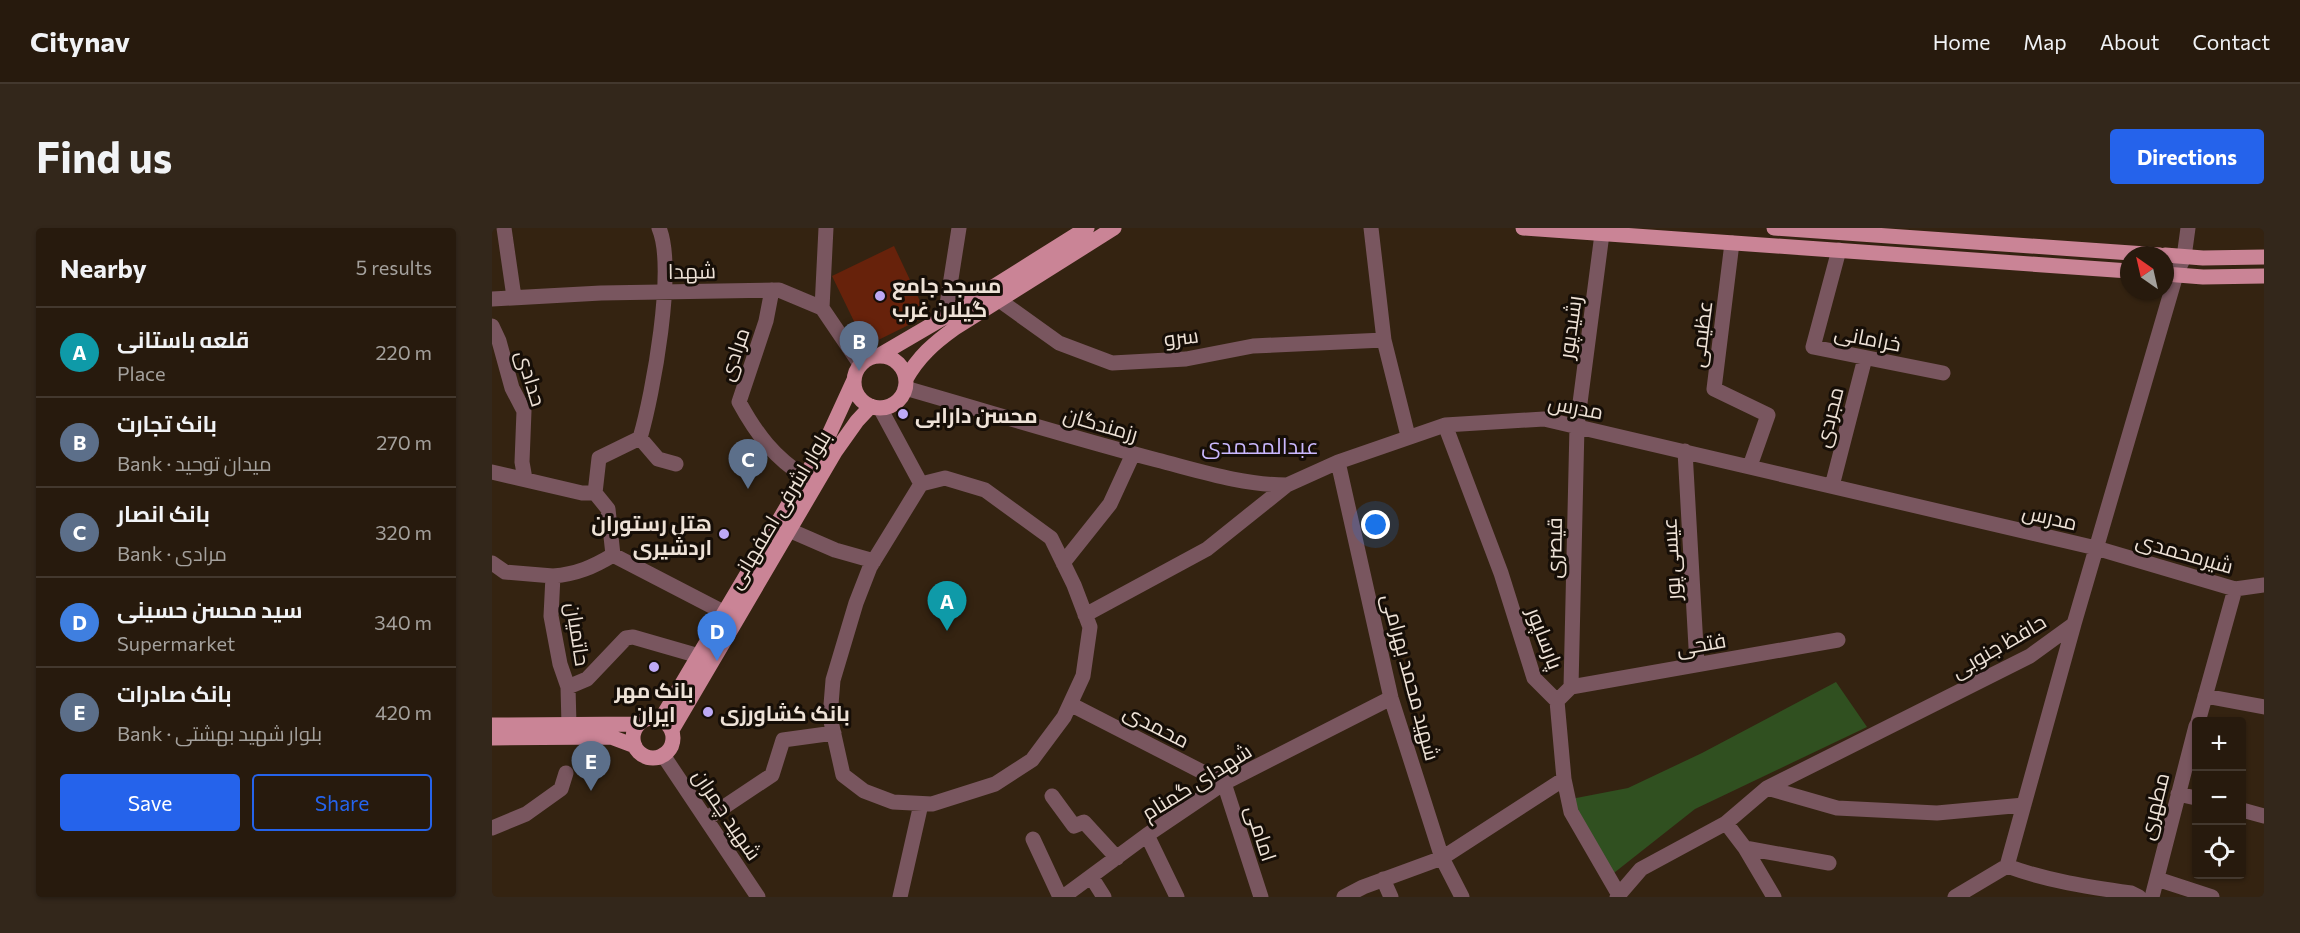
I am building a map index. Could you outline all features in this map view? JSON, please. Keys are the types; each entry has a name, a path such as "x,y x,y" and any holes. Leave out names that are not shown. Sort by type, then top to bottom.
{"main road":[{"path":"1087,228 945,318 860,364 854,381 858,396 876,407 896,402 914,366 934,343 1114,228"},
{"path":"1523,228 2120,270"},
{"path":"1774,228 1955,234 2120,251"},
{"path":"2174,256 2264,257"},
{"path":"2174,275 2213,278 2264,276"},
{"path":"880,355 895,360 904,372 906,384"},
{"name":"بلوار اشرفی اصفهانی","path":"666,725 699,656 826,441 854,381"},
{"name":"بلوار اشرفی اصفهانی","path":"666,725 789,530 835,452 856,421 876,407"},
{"path":"492,725 639,724 649,718 666,725 672,745 663,755 650,758 639,752 635,746 634,734 639,724"},
{"path":"492,738 611,737 635,746"}],"street":[{"path":"504,228 514,297"},
{"path":"613,555 608,509 595,493 599,458 640,438 647,416 666,292 663,237 659,228"},
{"path":"826,228 822,308 860,364"},
{"path":"945,318 959,228"},
{"path":"1371,228 1384,340 1408,436"},
{"name":"حافظ جنوبی","path":"2174,270 2184,257 2188,228"},
{"name":"رشیدپور","path":"1577,426 1602,234"},
{"name":"عظیمی","path":"1732,243 1714,389 1768,416 1750,466"},
{"name":"خرامانی","path":"1839,250 1813,347 1943,373"},
{"name":"مرادی","path":"772,290 766,321 739,402 754,430 783,463 805,477"},
{"name":"شهدا","path":"492,299 779,290 822,308"},
{"name":"سرو","path":"999,300 1059,343 1112,363 1186,358 1253,346 1384,340"},
{"name":"حافظ جنوبی","path":"1618,896 1641,869 1726,823 1767,788 2030,656 2074,624 2163,300"},
{"name":"حدادی","path":"492,326 500,341 512,388 524,411 522,462 525,479"},
{"name":"مجردی","path":"1832,486 1865,358"},
{"name":"رزمندگان","path":"906,384 1133,454 1222,477 1264,485 1287,485"},
{"path":"876,407 921,484"},
{"name":"مدرس","path":"1085,615 1206,549 1287,485 1338,462 1445,425 1544,419 2096,548"},
{"name":"پارساپور","path":"1445,425 1501,573 1534,678 1557,701 1564,779 1571,812 1618,896"},
{"name":"قیصری","path":"1571,687 1577,426"},
{"path":"640,438 658,459 676,464"},
{"name":"عیسی پور","path":"1685,451 1697,665"},
{"path":"1063,563 1110,504 1133,454"},
{"name":"شهید محمد بهرامی","path":"1338,462 1391,698 1443,858 1462,897"},
{"path":"492,472 582,494 595,493"},
{"path":"945,478 985,490 1051,538 1090,627 1083,676 1064,717 1032,760 995,784 932,804 893,802 864,791 843,775 830,717 833,680 856,603 873,561 921,484 945,478"},
{"path":"789,530 835,550 873,561"},
{"name":"شیرمحمدی","path":"2096,548 2235,589 2264,585"},
{"path":"613,555 725,613"},
{"path":"553,576 574,574 591,569 613,555"},
{"name":"حاتمیان","path":"492,563 506,572 553,576 551,616 560,664 568,687 569,725"},
{"path":"2199,717 2235,589"},
{"path":"1955,897 1973,892 2007,866 2074,624"},
{"path":"568,687 587,679 626,638 633,637 699,656"},
{"name":"فتحی","path":"1571,687 1838,640"},
{"path":"1557,701 1571,687"},
{"path":"2205,696 2264,707"},
{"name":"شهدای گمنام","path":"1062,897 1224,783 1391,698"},
{"name":"محمدی","path":"1070,704 1224,783"},
{"path":"706,819 772,775 783,740 834,733"},
{"name":"مطهری","path":"2151,897 2192,741"},
{"name":"شهید چمران","path":"663,755 758,897"},
{"path":"492,828 526,814 561,789 566,773"},
{"path":"1346,897 1383,879 1443,858 1564,779"},
{"name":"امامی","path":"1224,783 1261,897"},
{"path":"1767,788 1837,808 1937,813 2024,805"},
{"path":"2178,794 2192,797"},
{"path":"1052,796 1074,826 1084,822 1117,858"},
{"path":"900,897 921,804"},
{"path":"2246,811 2264,816"},
{"path":"1726,823 1745,848 1774,897"},
{"path":"1147,835 1177,897"},
{"path":"1033,838 1062,897"},
{"path":"1745,848 1829,863"},
{"path":"2007,866 2072,891 2131,892 2139,897"},
{"path":"1092,878 1104,897"},
{"path":"1383,879 1391,897"},
{"path":"2157,879 2212,897"}],"green space":[{"path":"1836,682 1867,727 1695,809 1605,880 1571,799 1628,788 1702,753"}],"building":[{"name":"مسجد جامع گیلان غرب","path":"894,246 927,316 866,346 832,276"}],"place":[{"name":"مسجد جامع گیلان غرب","path":"880,296"},
{"name":"بانک تجارت","path":"859,371"},
{"name":"محسن دارابی","path":"903,414"},
{"name":"بانک انصار","path":"748,489"},
{"name":"هتل رستوران اردشیری","path":"724,534"},
{"name":"قلعه باستانی","path":"947,631"},
{"name":"سید محسن حسینی","path":"717,661"},
{"name":"بانک مهر ایران","path":"654,667"},
{"name":"بانک کشاورزی","path":"708,712"},
{"name":"بانک صادرات","path":"591,791"}],"district":[{"name":"عبدالمحمدی","path":"1260,445"}]}
